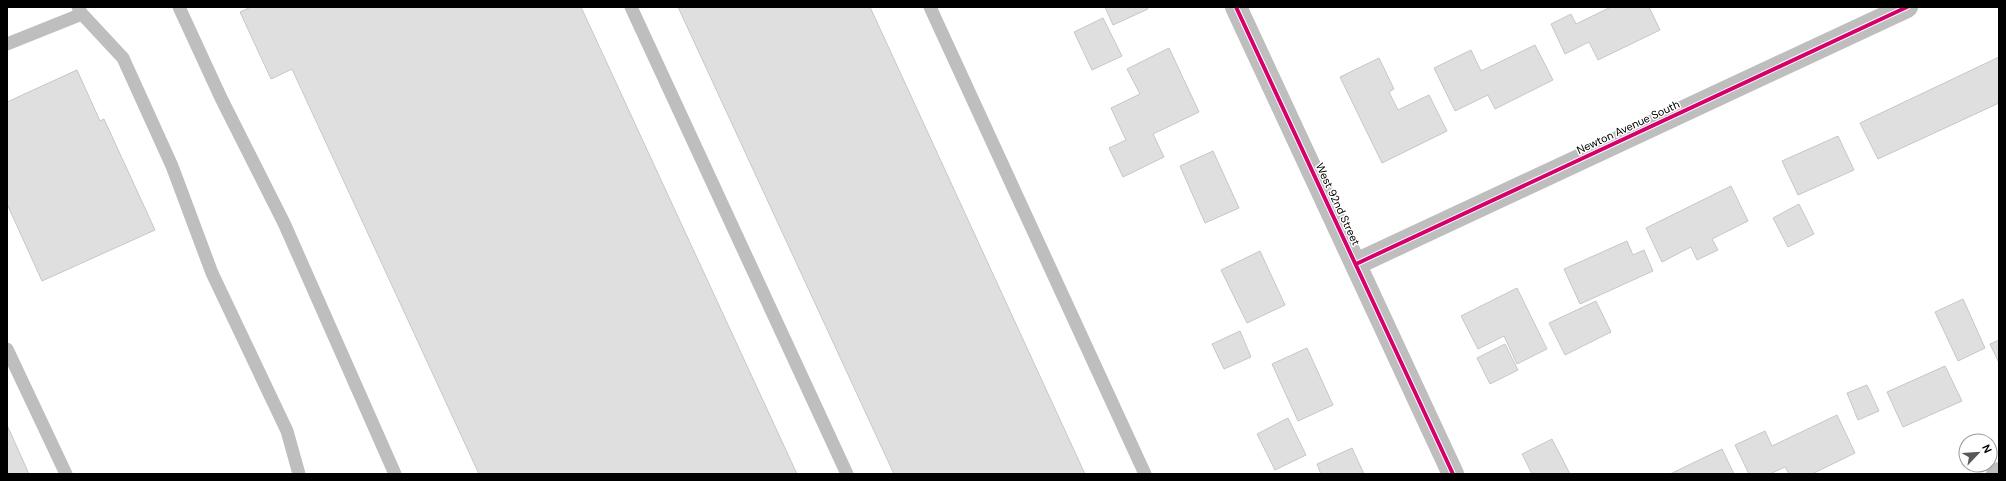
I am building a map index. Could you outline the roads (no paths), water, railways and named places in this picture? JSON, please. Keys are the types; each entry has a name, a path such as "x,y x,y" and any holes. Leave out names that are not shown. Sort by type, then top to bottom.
{"street":[{"name":"West 92nd Street","path":"1236,7 1453,474"},
{"name":"Newton Avenue South","path":"1356,264 1907,7"}],"lane":[{"path":"178,7 221,98 284,222 395,474"},
{"path":"631,7 848,474"},
{"path":"930,7 1145,474"},
{"path":"7,44 80,10 123,58 172,166 212,273 287,431 299,474"},
{"path":"7,349 66,474"}]}
